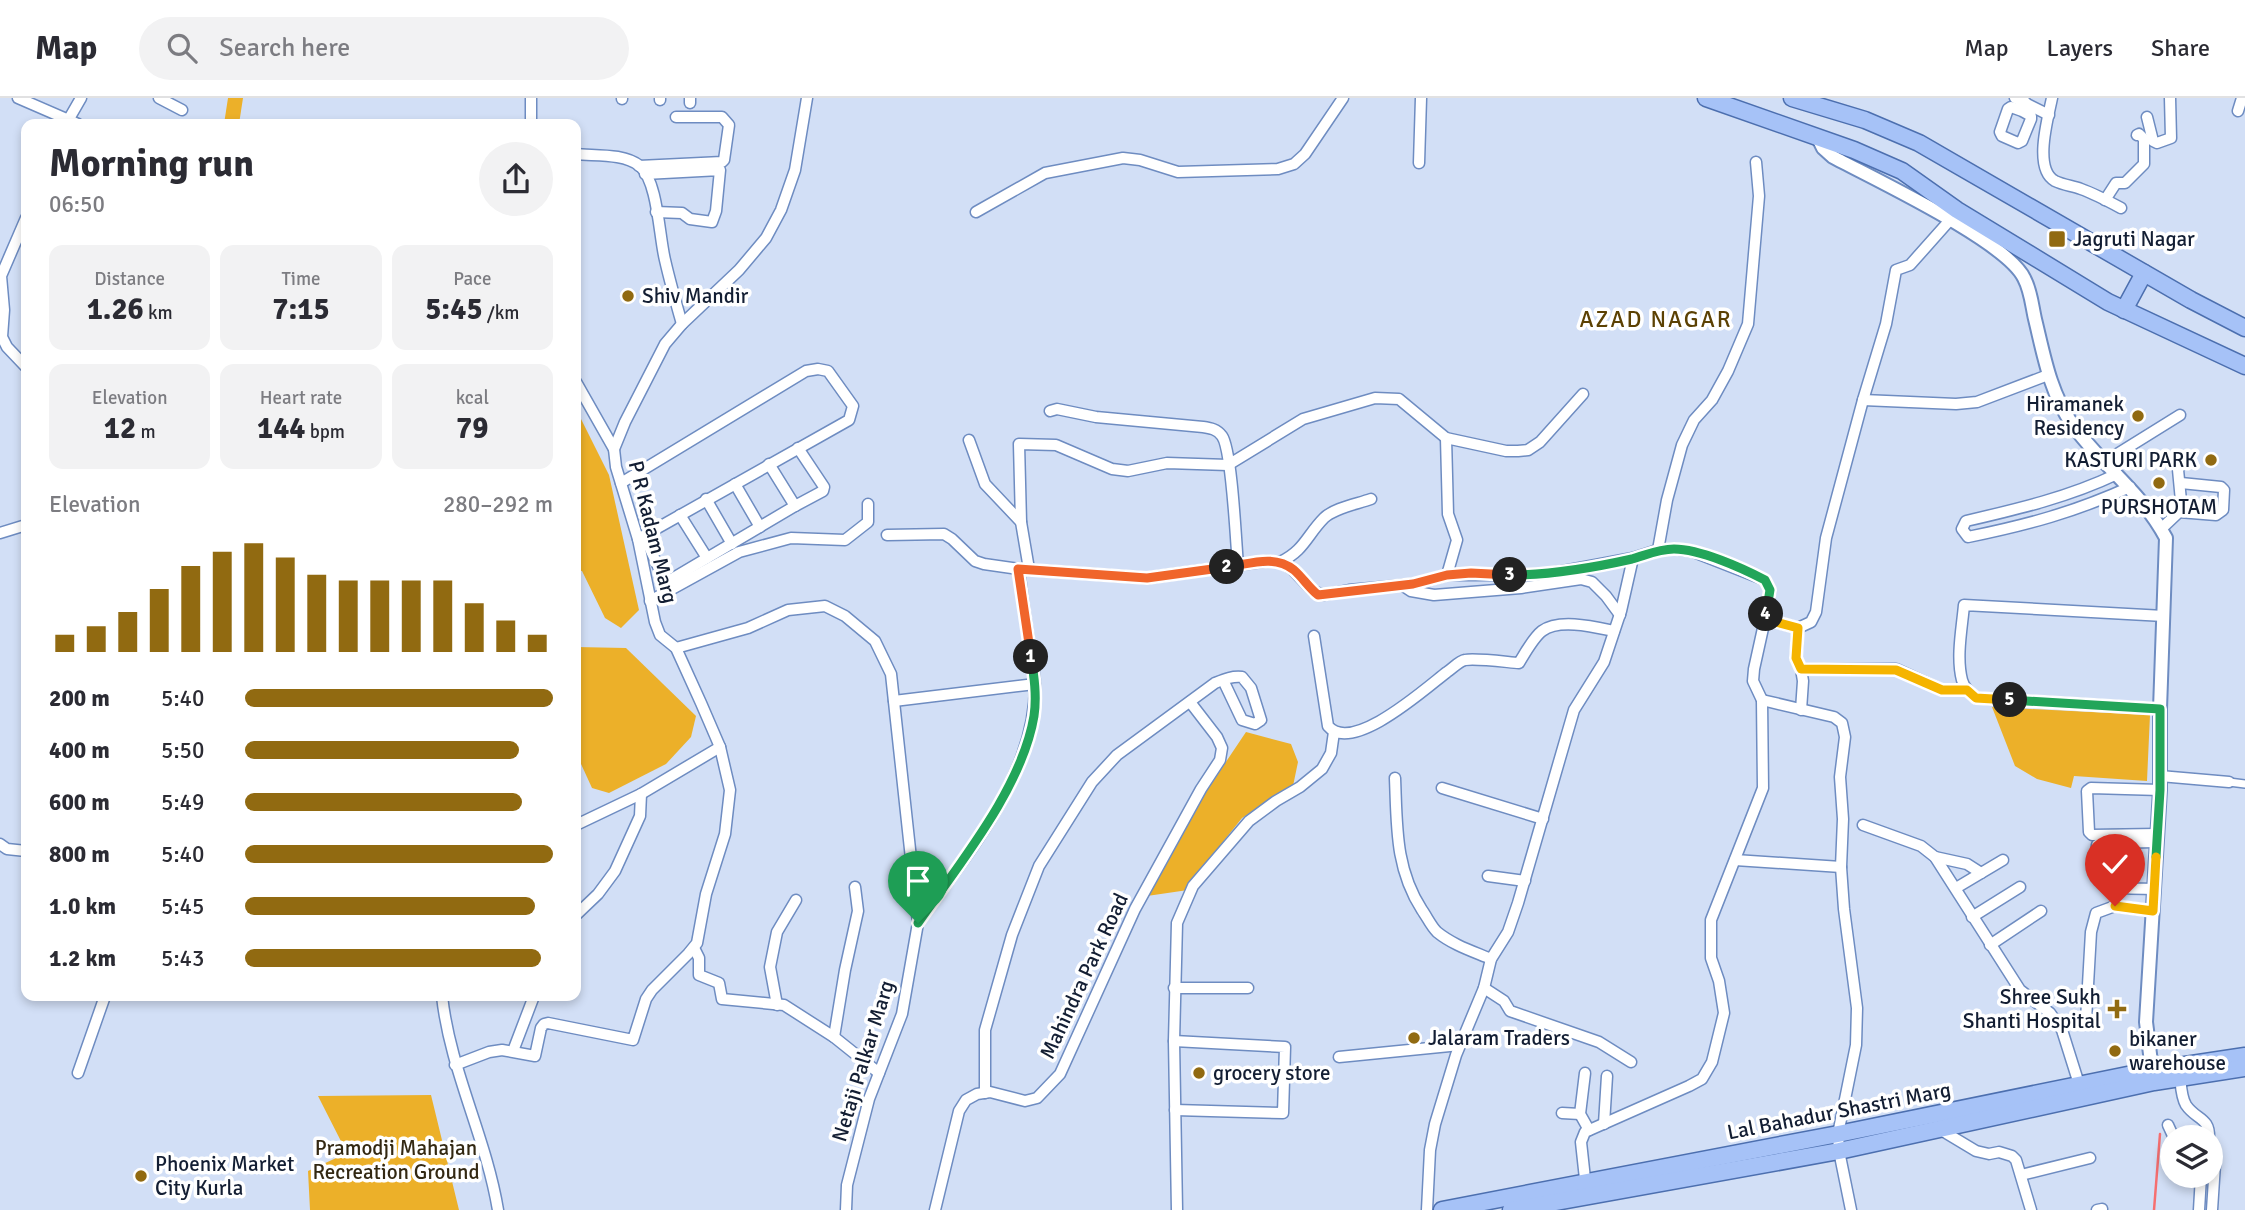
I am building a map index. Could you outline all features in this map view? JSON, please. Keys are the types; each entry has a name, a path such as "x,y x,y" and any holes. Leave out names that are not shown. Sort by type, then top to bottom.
{"main road":[{"path":"1706,98 1854,150 1902,171 1983,226 2124,310 2245,366"},
{"path":"1792,98 1865,120 1919,143 2245,328"},
{"path":"2124,310 2144,273"},
{"name":"Lal Bahadur Shastri Marg","path":"1443,1210 1586,1189 1669,1173 1779,1145 2079,1084 2179,1072 2245,1056"},
{"name":"Lal Bahadur Shastri Marg","path":"2179,1072 2245,1068"},
{"name":"Lal Bahadur Shastri Marg","path":"1669,1173 1782,1161 1839,1151 1941,1130 2153,1076"},
{"path":"1779,1145 1782,1161"},
{"name":"Lal Bahadur Shastri Marg","path":"1511,1210 1586,1189"}],"street":[{"path":"18,98 60,119"},
{"path":"68,119 81,98"},
{"path":"159,98 182,110"},
{"path":"531,98 531,119"},
{"name":"P R Kadam Marg","path":"694,948 706,894 725,834 730,790 720,747 676,648 660,635 650,601 641,537 621,483 614,449 665,344 682,324 739,270 766,238 781,210 795,170 807,98"},
{"path":"976,212 1045,173 1123,158 1140,160 1178,172 1278,169 1294,164 1305,154 1343,98"},
{"path":"1419,163 1421,98"},
{"path":"2052,98 2043,161 2048,176 2121,208"},
{"path":"2147,117 2153,141 2171,138 2170,98"},
{"path":"2238,111 2242,98"},
{"path":"2020,104 2049,115"},
{"path":"642,170 724,160 729,125 722,117 676,117"},
{"path":"2105,200 2116,183 2125,183 2144,164 2144,139 2137,135"},
{"path":"1818,138 1823,148 1833,157 1950,220 2004,254 2024,276 2057,399 2073,425 2130,487 2166,538 2160,790 2146,1022 2153,1076"},
{"path":"581,155 625,159 642,170 652,192 664,258 682,324"},
{"path":"1658,550 1667,500 1682,446 1694,420 1712,400 1728,371 1748,324 1759,196 1756,162"},
{"path":"642,170 720,170 716,211 712,222 698,222 682,213 656,212"},
{"path":"1765,619 1798,628 1811,622 1816,612 1826,538 1886,324 1896,270 1910,265 1950,220"},
{"path":"21,230 2,276 2,337 6,347 21,362"},
{"path":"621,483 806,371 828,371 853,406 849,420 798,448 769,464 735,484 706,499 641,537 663,577 670,580 822,491 824,487 798,448"},
{"path":"1863,400 1956,404 1977,402 2049,375"},
{"path":"581,391 614,449"},
{"path":"918,923 1005,794 1025,749 1034,716 1035,684 1024,569 1019,444 1056,445 1112,469 1128,471 1167,463 1228,465 1303,419 1375,398 1399,399 1446,438 1506,451 1528,450 1540,442 1583,394"},
{"path":"1050,411 1213,428 1222,435 1228,465 1238,566"},
{"path":"2106,461 2180,415"},
{"path":"1446,438 1448,514 1458,540 1447,575"},
{"path":"969,440 985,484 1021,522"},
{"path":"2161,528 2179,512 2182,501 2177,459"},
{"path":"769,464 795,506"},
{"path":"2117,474 2087,489 1966,521 1962,529 1968,537 2034,523 2095,503 2130,487"},
{"path":"2179,512 2216,515 2223,510 2224,490 2221,487 2181,483"},
{"path":"735,484 760,527"},
{"path":"706,499 732,544"},
{"path":"1280,562 1304,546 1329,514 1371,499"},
{"path":"650,601 738,552 791,538 845,540 868,522 868,505"},
{"path":"680,515 707,558"},
{"path":"0,533 21,527"},
{"path":"887,535 944,534 975,561 1024,569 1147,578 1268,561 1280,562 1291,568 1318,595 1402,585 1447,575 1542,575 1633,558 1658,550 1691,551 1765,580 1770,590 1753,681 1762,700 1763,788 1711,920 1710,958 1719,981 1724,1013 1712,1062 1702,1079 1589,1130 1581,1142 1586,1189"},
{"path":"1427,1210 1430,1150 1435,1124 1461,1045 1484,988 1491,959 1508,932 1574,710 1604,662 1620,615 1633,558"},
{"path":"1402,585 1411,591 1434,595 1521,588 1581,579 1592,582 1620,615"},
{"path":"2160,709 1976,698 1962,681 1960,647 1964,605 2164,616"},
{"name":"Netaji Palkar Marg","path":"676,648 748,628 788,610 825,606 845,617 875,641 891,674 918,923 902,1014 869,1099 847,1185 846,1210"},
{"path":"1314,636 1328,726 1334,732 1342,734 1382,721 1465,660 1519,663 1542,631 1556,626 1586,625 1614,631"},
{"path":"1798,628 1796,658 1804,681 1801,710"},
{"path":"1801,669 1896,670 1942,690 1967,690"},
{"path":"934,1210 959,1111 966,1100 985,1093 985,1030 1012,935 1039,866 1092,782 1117,755 1223,680 1232,676 1242,677 1251,688 1261,720 1255,724 1242,720 1223,680"},
{"path":"894,701 1035,684"},
{"path":"1762,700 1834,717 1842,723 1845,737 1840,776 1843,819 1841,867 1843,909 1857,1008 1856,1045 1839,1134 1839,1151 1851,1210"},
{"name":"Mahindra Park Road","path":"985,1093 1024,1101 1037,1098 1060,1074 1135,909 1200,789 1220,760 1222,748 1217,737 1190,702"},
{"path":"1177,1210 1174,988 1177,923 1193,886 1249,821 1322,769 1331,753 1334,732"},
{"path":"581,823 641,794 720,747"},
{"path":"2160,776 2245,783"},
{"path":"1395,778 1397,835 1410,891 1435,930 1455,944 1491,959"},
{"path":"1442,788 1543,820"},
{"path":"2157,838 2091,835 2088,832 2087,791 2091,788 2160,790"},
{"path":"581,910 598,894 615,871 640,816 641,794"},
{"path":"1863,825 1921,846 1935,858 2020,990 2050,1013 2062,1030 2079,1084"},
{"path":"2154,889 2116,888 2101,881 2097,874 2096,849 2097,845 2102,843 2157,838"},
{"path":"0,844 7,849 21,850"},
{"path":"1935,858 1967,864 1981,873"},
{"path":"1735,860 1841,867"},
{"path":"1956,888 2003,860"},
{"path":"1488,876 1525,881"},
{"path":"834,1037 858,911 855,887"},
{"path":"1972,917 2020,887"},
{"path":"776,1005 770,967 778,932 796,900"},
{"path":"2087,1020 2091,932 2096,913 2115,906 2153,911"},
{"path":"1990,945 2041,911"},
{"path":"455,1065 489,1052 513,1051 535,1056 541,1028 548,1023 633,1040 646,999 694,948 699,958 699,975 719,983 722,999 784,1005 834,1037 879,1073"},
{"path":"1174,988 1248,988"},
{"path":"1484,988 1504,1001 1510,1011 1599,1042 1631,1062"},
{"path":"78,1073 103,1001"},
{"path":"443,1001 455,1065 482,1141 498,1210"},
{"path":"513,1051 532,1001"},
{"path":"1174,1041 1285,1047 1283,1113 1175,1110"},
{"path":"1339,1057 1461,1045"},
{"path":"2179,1072 2185,1104 2208,1125"},
{"path":"1585,1073 1580,1114 1589,1130"},
{"path":"1604,1124 1607,1076"},
{"path":"1562,1113 1580,1114"},
{"path":"1941,1130 1976,1150 2012,1156 2016,1160 2031,1210"},
{"path":"2021,1175 2090,1158"},
{"path":"2199,1210 2200,1188"},
{"path":"2212,1188 2212,1210"}],"green space":[{"path":"228,98 243,98 240,119 225,119"},
{"path":"581,419 609,475 639,610 621,628 605,618 582,571"},
{"path":"581,647 626,648 696,716 691,737 666,764 609,793 592,788 581,764"},
{"path":"1992,707 2150,715 2147,781 2074,776 2071,788 2037,779 2015,766"},
{"path":"1246,732 1291,744 1298,762 1293,786 1242,818 1191,882 1188,890 1147,896 1191,814"},
{"name":"Pramodji Mahajan Recreation Ground","path":"431,1095 459,1210 310,1210 308,1171 347,1153 318,1096"}],"waterway":[{"path":"2154,1210 2160,1134"}],"place":[{"name":"Jagruti Nagar","path":"2057,239"},
{"name":"Shiv Mandir","path":"628,296"},
{"name":"Hiramanek Residency","path":"2138,416"},
{"name":"KASTURI PARK","path":"2211,460"},
{"name":"PURSHOTAM","path":"2159,483"},
{"name":"Shree Sukh Shanti Hospital","path":"2117,1009"},
{"name":"Jalaram Traders","path":"1414,1038"},
{"name":"bikaner warehouse","path":"2115,1051"},
{"name":"grocery store","path":"1199,1073"},
{"name":"Phoenix Market City Kurla","path":"141,1176"}],"district":[{"name":"AZAD NAGAR","path":"1656,319"}],"route":[{"path":"918,923 1005,794 1025,749 1034,716 1035,684 1018,569 1147,578 1268,561 1280,562 1306,581 1318,595 1324,596 1349,590 1413,584 1447,575 1542,575 1633,558 1658,550 1674,549 1691,551 1765,580 1770,590 1765,619 1798,628 1796,658 1801,669 1896,670 1942,690 1967,690 1976,698 2160,709 2160,790 2153,911 2115,906"}]}
